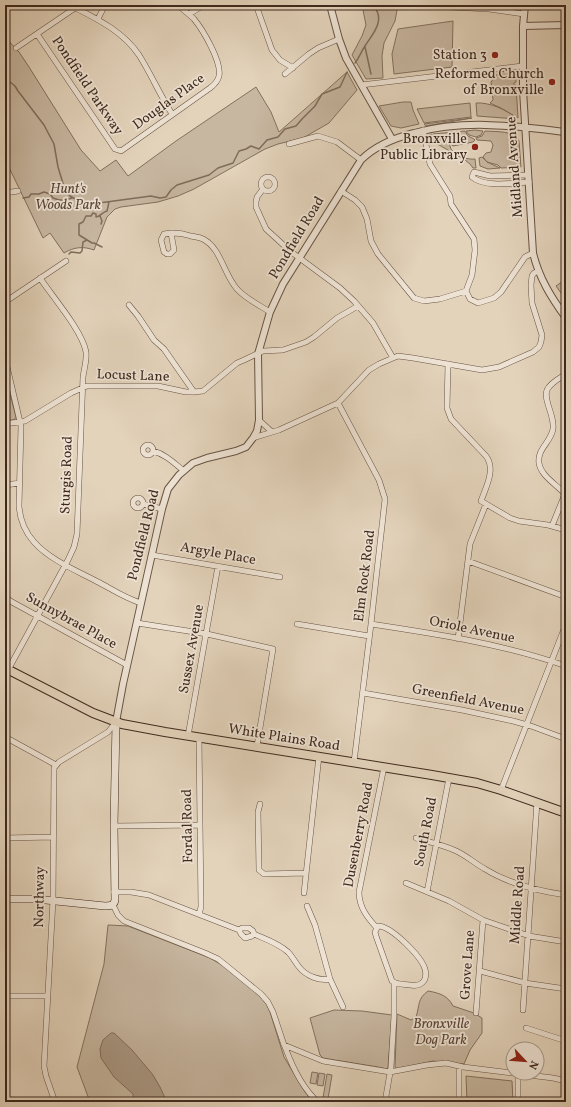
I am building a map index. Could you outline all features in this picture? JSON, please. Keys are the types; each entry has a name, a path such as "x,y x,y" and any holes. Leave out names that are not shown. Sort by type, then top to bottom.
{"main road":[{"name":"White Plains Road","path":"6,669 86,710 116,722 144,729 319,756 477,783 566,813"},
{"name":"Pondfield Road","path":"113,905 115,900 114,826 116,722"},
{"path":"85,903 105,902 114,894"},
{"path":"5,899 24,898 105,906 113,905"}],"street":[{"path":"98,19 105,5"},
{"name":"Douglas Place","path":"119,151 123,150 210,88 217,81 219,76 219,64 212,50 202,31 189,14 178,5"},
{"path":"189,14 204,5"},
{"path":"256,5 272,50 280,60 293,68"},
{"path":"330,5 339,39 346,58 392,139"},
{"name":"Midland Avenue","path":"525,5 522,26 522,66 533,253 548,291 566,318"},
{"path":"16,48 37,34 72,6 98,19 117,32 138,54 172,114"},
{"path":"430,6 489,9 524,14"},
{"path":"522,26 566,25"},
{"name":"Pondfield Parkway","path":"37,34 115,148 119,151"},
{"path":"285,74 318,48 339,39"},
{"path":"361,85 522,66"},
{"name":"Pondfield Road","path":"116,722 127,665 162,509 168,489 179,475 193,463 246,447 253,438 259,420 258,354 270,312 282,284 360,160 374,149 392,139 423,130 462,124 478,124 566,132"},
{"path":"423,130 430,164 450,196 451,204 474,238 475,250 473,270 466,291 470,299 475,302 494,298 501,292 525,258 533,253"},
{"path":"289,144 318,136 337,142 360,160"},
{"path":"528,175 489,175 474,172 472,177 474,179 496,184 529,182"},
{"path":"488,183 489,175"},
{"path":"263,189 257,197 256,207 266,229 282,245 340,288 358,306 373,323 392,358"},
{"path":"5,194 18,191"},
{"path":"341,191 355,200 362,207 367,219 372,241 378,254 414,298 424,301 440,299 466,291"},
{"path":"171,233 185,234 200,238 210,244 215,250 227,275 236,288 243,295 270,312"},
{"path":"5,302 66,261"},
{"path":"253,438 295,423 338,404 369,370 392,358 405,357 482,370 492,369 525,356 539,348 542,336 532,303 531,285 532,276 534,274 540,274"},
{"name":"Midland Avenue","path":"540,274 566,312"},
{"name":"Sturgis Road","path":"5,679 6,669 66,564 74,547 77,534 83,387 87,357 84,343 40,278"},
{"path":"129,305 154,340 164,349 194,392 203,391 237,363 263,351 283,350 306,342 337,318 358,306"},
{"path":"5,358 21,429 18,506 24,526 34,542 40,548 131,600 141,603"},
{"path":"448,364 448,414 486,456 490,463 490,473 484,503 470,544 458,639"},
{"path":"552,526 565,494 549,479 541,468 539,462 540,454 552,434 553,429 553,420 547,401 546,392 550,386 566,374"},
{"name":"Locust Lane","path":"5,424 20,422 31,418 58,400 87,386 158,386 194,392"},
{"name":"Elm Rock Road","path":"338,404 379,480 385,499 354,762"},
{"path":"259,420 272,432"},
{"path":"153,451 166,457 184,471"},
{"path":"5,485 20,483"},
{"path":"484,503 519,522 539,523 566,530"},
{"path":"143,504 162,509"},
{"name":"Argyle Place","path":"152,555 280,577"},
{"path":"468,561 566,597"},
{"name":"Sussex Avenue","path":"188,736 218,566"},
{"name":"Sunnybrae Place","path":"5,597 127,665"},
{"path":"137,623 207,634 274,649 257,746"},
{"path":"297,624 369,636"},
{"name":"Oriole Avenue","path":"371,624 458,639 551,660 566,666"},
{"path":"501,790 566,624"},
{"name":"Greenfield Avenue","path":"363,693 462,710 526,724 566,739"},
{"path":"5,738 56,765 61,760 108,732 116,722"},
{"name":"Fordal Road","path":"199,738 201,907 199,914"},
{"path":"304,893 319,756"},
{"name":"Northway","path":"55,1102 44,1066 53,900 54,772 56,765"},
{"name":"Dusenberry Road","path":"384,767 359,898 362,908 376,927 376,936 380,951 390,978 394,982"},
{"name":"South Road","path":"427,892 449,778"},
{"name":"Middle Road","path":"523,1010 537,802"},
{"path":"260,804 258,812 260,872 264,874 306,873"},
{"path":"114,826 200,825"},
{"path":"5,838 53,837"},
{"path":"416,838 464,855 484,869 532,889 566,896"},
{"path":"406,883 483,920 529,936 566,942"},
{"path":"114,894 131,892 144,894 239,930 245,938 254,934"},
{"path":"113,905 120,918 124,921 218,959 262,995 271,1007 283,1044 298,1075 306,1088 318,1102"},
{"path":"306,906 314,925 330,979 343,1007"},
{"name":"Grove Lane","path":"476,1012 483,920"},
{"path":"376,927 385,927 396,934 416,955 425,968 424,977 421,984 417,986 394,982 394,1016 390,1072 385,1102"},
{"path":"239,930 242,928 249,928 254,934 269,940 286,950 301,969 310,976 320,979 330,979"},
{"path":"480,971 525,983 566,989"},
{"path":"5,996 48,996"},
{"path":"526,1028 566,1041"},
{"path":"285,1047 323,1061 390,1072 436,1063 446,1063 505,1072"},
{"path":"459,1066 459,1102"},
{"path":"545,1077 566,1081"},
{"path":"518,1081 518,1102"}],"green space":[{"path":"362,5 398,5 395,21 384,43 382,56 383,78 366,79 352,55 366,25"},
{"path":"453,21 452,67 394,74 392,54 398,29"},
{"name":"Hunt's Woods Park","path":"5,37 19,52 81,150 100,171 116,160 128,176 176,141 256,87 271,112 279,132 347,72 357,90 329,123 303,138 265,149 194,189 178,196 158,202 115,209 107,217 94,250 79,248 71,249 64,253 50,233 43,238 5,159"},
{"path":"514,70 516,75 516,82 514,83 514,86 516,85 518,118 490,103 493,100 491,82 499,72"},
{"path":"411,102 419,124 401,128 391,126 379,106"},
{"path":"470,103 471,117 424,123 417,109"},
{"path":"476,103 498,107 517,119 477,116"},
{"path":"472,118 426,126 424,124"},
{"path":"465,131 468,136 475,140 473,142 453,146 445,139 433,134"},
{"path":"466,131 483,131 481,135 476,137 469,135"},
{"path":"485,131 504,132 517,137 519,141 521,167 501,168 498,165 487,162 483,157 486,153 491,152 493,145 491,141 477,140 476,138 482,136"},
{"path":"431,134 449,143 451,149 459,156 475,159 476,168 473,168 465,160 427,138 427,136"},
{"path":"482,157 487,162 500,168 488,169 480,166 479,158"},
{"path":"566,279 566,300 556,286"},
{"path":"5,375 16,417 14,420 5,420"},
{"path":"108,925 128,926 210,958 225,967 258,994 267,1005 270,1012 284,1057 305,1092 313,1102 90,1102 77,1067 104,964"},
{"name":"Bronxville Dog Park","path":"428,991 443,996 449,1000 453,1006 474,1013 482,1018 482,1033 470,1050 464,1064 433,1061 396,1069 397,1014 411,1020 416,1017 420,1000"},
{"path":"334,1010 362,1011 392,1015 387,1069 323,1058 320,1055 310,1018"},
{"path":"312,1072 318,1073 316,1084 310,1083"},
{"path":"319,1073 325,1074 323,1086 317,1085"},
{"path":"327,1074 332,1075 328,1099 323,1098"},
{"path":"466,1076 512,1081 513,1102 467,1102"}],"shaded area":[{"path":"111,1033 114,1033 132,1050 153,1075 167,1102 134,1102 133,1094 114,1077 101,1058 100,1049 103,1040"}],"waterway":[{"path":"355,63 377,27 379,17 374,5"},
{"path":"365,47 371,74"},
{"path":"5,78 15,86 44,125 54,144 58,167 65,190 70,196 79,201 99,203 151,196 160,198 166,197 177,185 209,175 218,168 233,163 239,151 251,146 259,149 267,140 278,137 285,129 296,126 315,106 322,94 340,87 347,72"},
{"path":"23,198 29,197 31,194 39,194 44,192 59,200 72,198"},
{"path":"102,247 79,235 79,224 83,222 86,216 91,216 93,213 96,214 97,217 107,211 109,202"},
{"path":"100,216 102,221 101,224"},
{"path":"69,254 71,252 80,253 82,251 83,242 87,240"}],"place":[{"name":"Station 3","path":"495,55"},
{"name":"Reformed Church of Bronxville","path":"552,82"},
{"name":"Bronxville Public Library","path":"475,147"}]}
